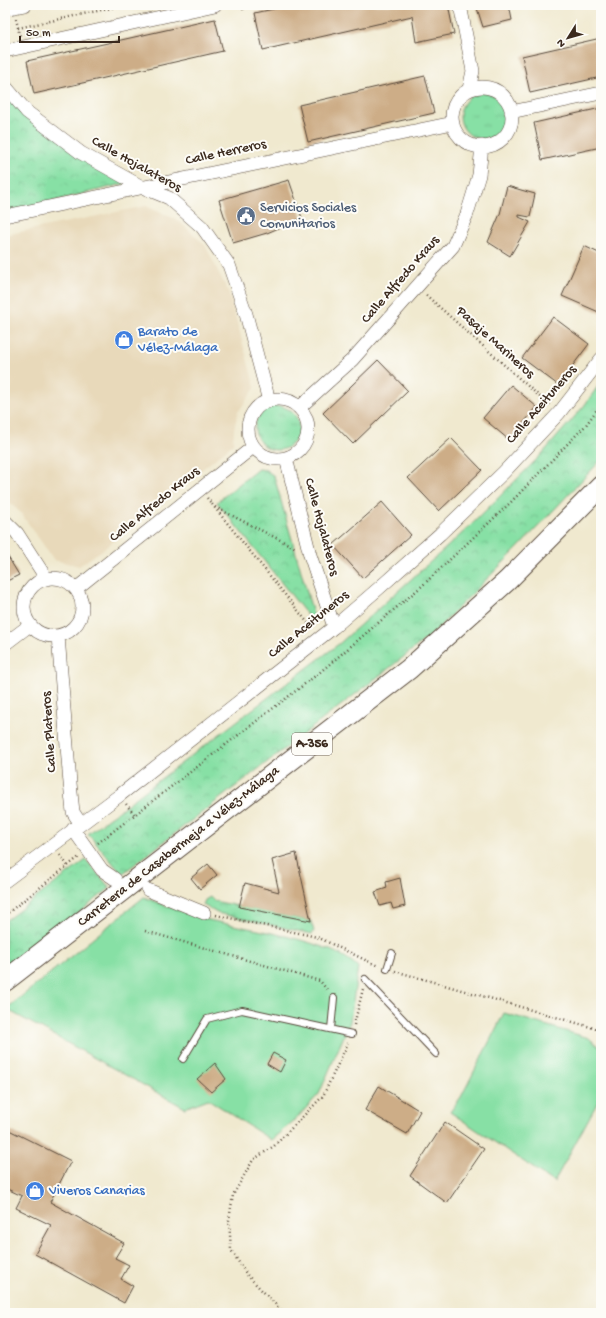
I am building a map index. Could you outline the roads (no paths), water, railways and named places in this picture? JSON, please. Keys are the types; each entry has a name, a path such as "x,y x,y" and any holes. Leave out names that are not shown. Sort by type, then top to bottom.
{"main road":[{"name":"Carretera de Casabermeja a Vélez-Málaga","path":"5,981 409,669 508,581 601,486"}],"street":[{"path":"5,51 22,46 215,5"},
{"path":"460,5 474,71 485,87"},
{"path":"469,89 474,71"},
{"name":"Calle Hojalateros","path":"5,86 28,112 81,153 142,187 169,198 202,227 229,265 246,314 269,400"},
{"path":"485,87 494,89 502,95 508,103 511,112 511,122 508,132 496,142 482,146 472,145 463,140 456,132 452,113 455,103 461,95 469,89 485,87"},
{"path":"511,112 601,93"},
{"name":"Calle Herreros","path":"5,216 453,123"},
{"name":"Calle Alfredo Kraus","path":"299,408 352,360 454,246 467,214 479,175 482,146"},
{"name":"Calle Aceituneros","path":"5,881 120,795 334,627 440,534 504,472 559,413 601,359"},
{"path":"280,399 290,402 299,408 306,418 308,431 305,443 297,453 286,458 274,459 262,455 253,447 248,431 252,414 259,406 269,400 280,399"},
{"name":"Calle Alfredo Kraus","path":"77,588 253,447"},
{"name":"Calle Hojalateros","path":"286,458 310,555 334,627"},
{"path":"5,521 17,533 46,578"},
{"path":"57,577 68,581 77,588 82,599 82,611 78,623 70,631 58,636 48,636 38,632 30,625 25,614 24,603 28,592 35,583 46,578 57,577"},
{"path":"5,644 30,625"},
{"name":"Calle Plateros","path":"58,636 73,812 77,826 88,851 102,870 115,879"},
{"path":"148,890 204,913"}],"lane":[{"path":"388,969 392,953"},
{"path":"365,979 436,1054"},
{"path":"331,1029 334,998"},
{"path":"183,1059 207,1019 242,1010 352,1034"}],"place":[{"name":"Servicios Sociales Comunitarios","path":"246,216"},
{"name":"Barato de Vélez-Málaga","path":"124,340"},
{"name":"Viveros Canarias","path":"35,1191"}]}
